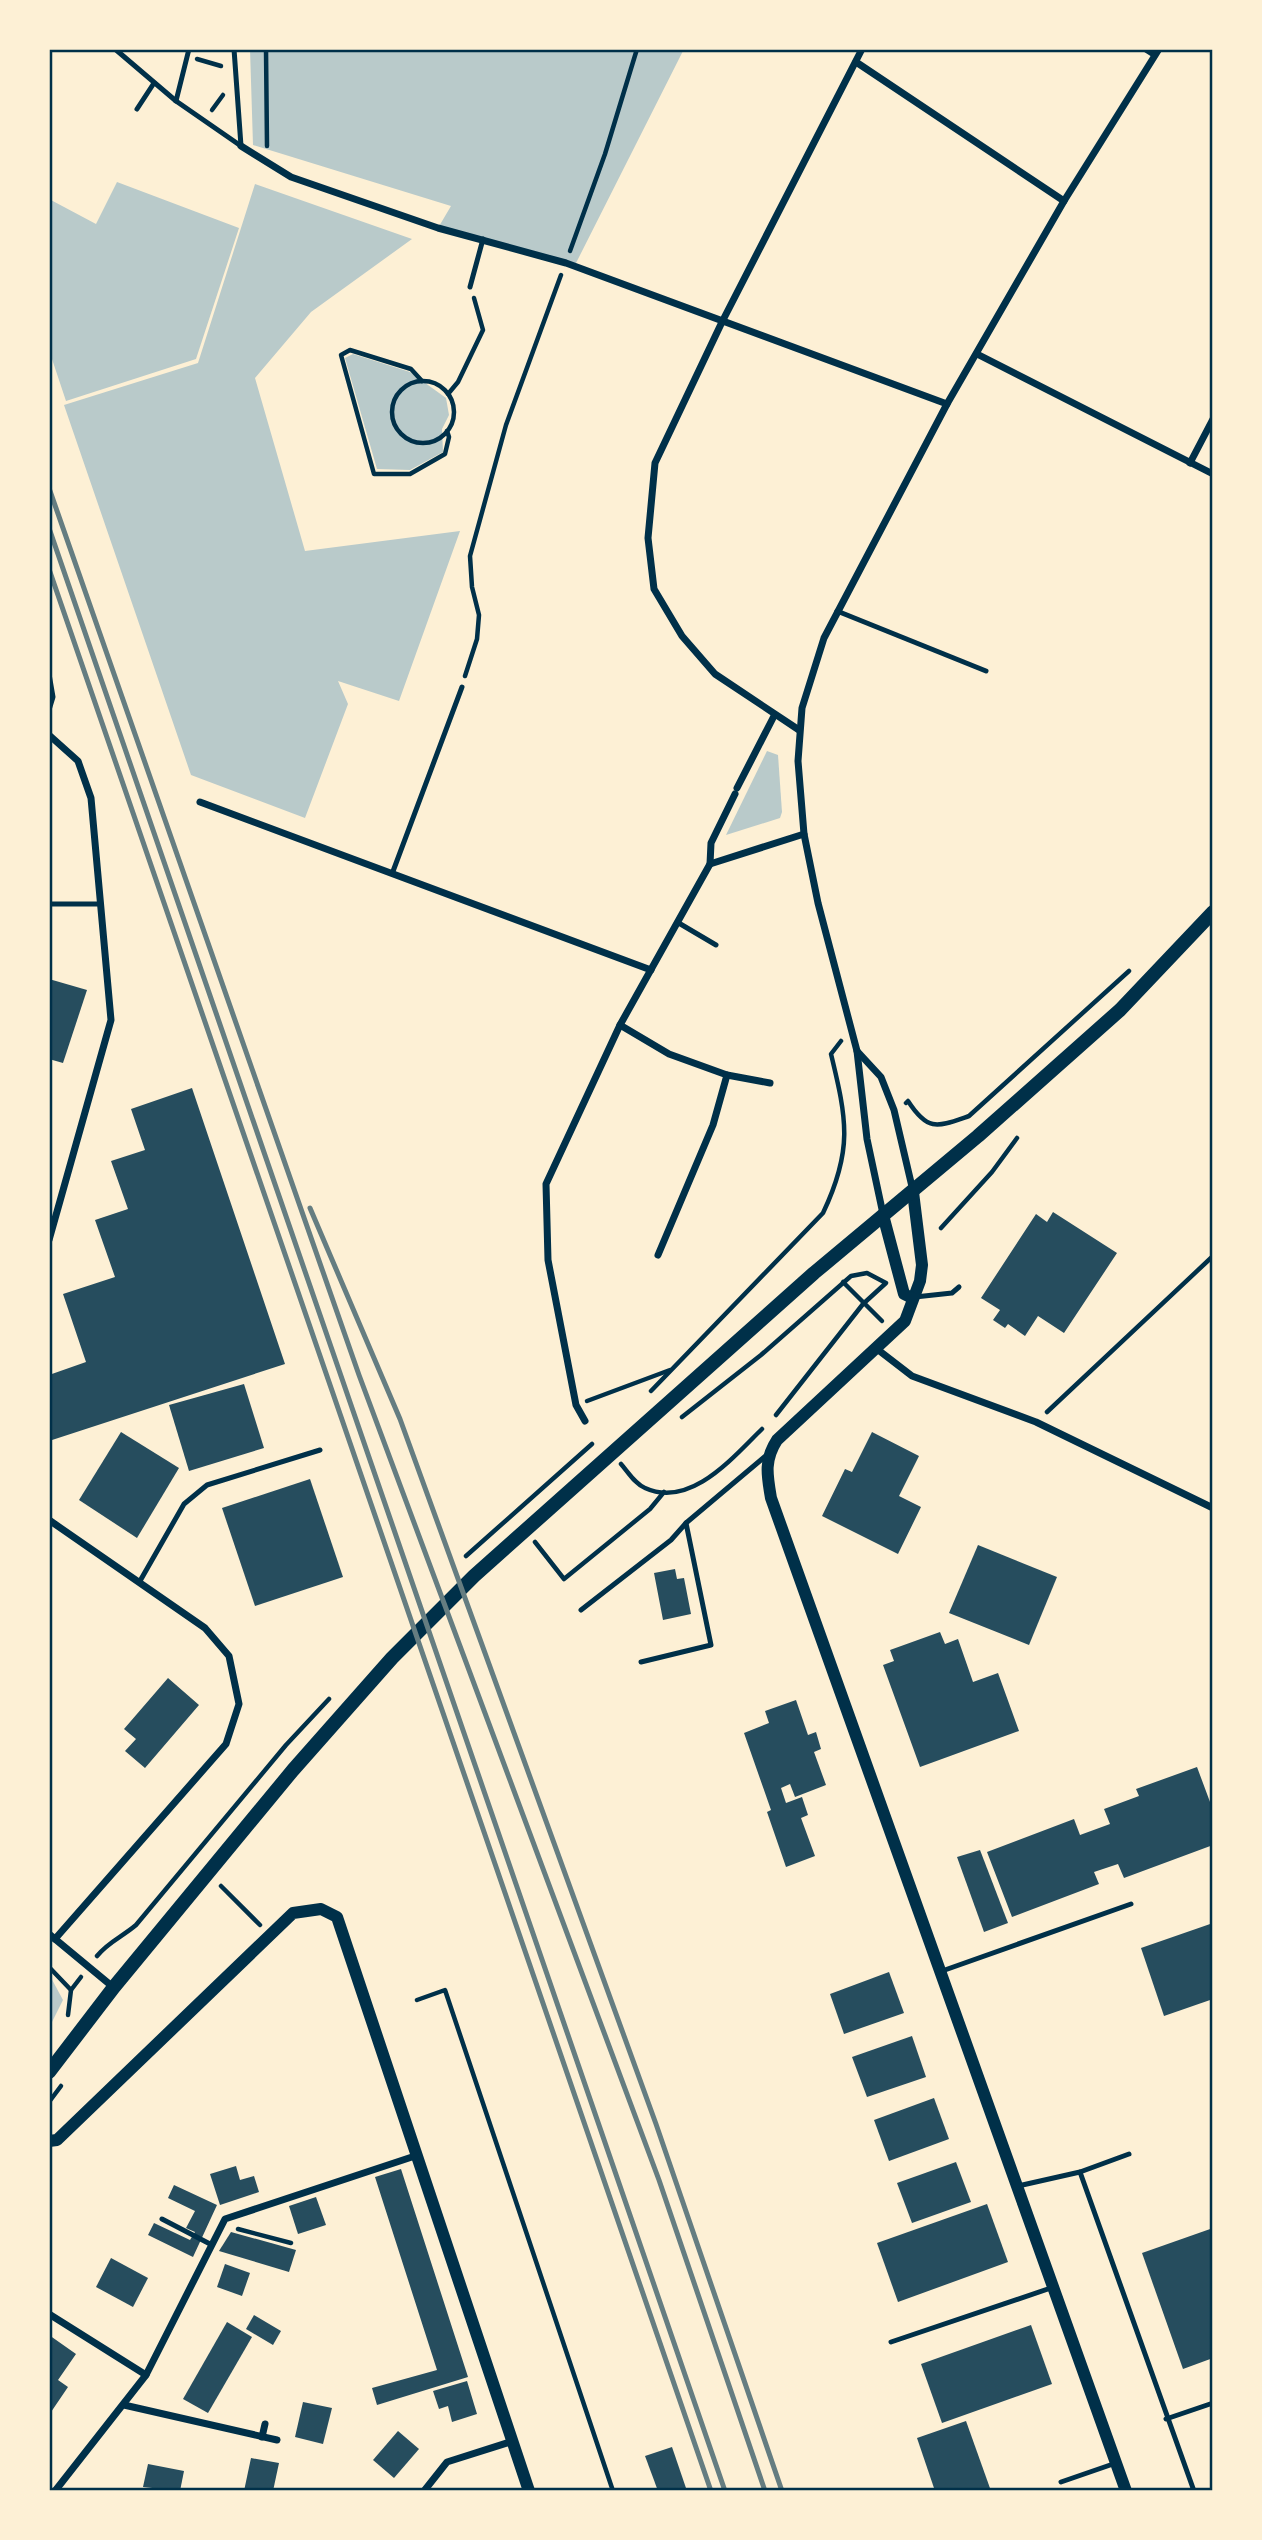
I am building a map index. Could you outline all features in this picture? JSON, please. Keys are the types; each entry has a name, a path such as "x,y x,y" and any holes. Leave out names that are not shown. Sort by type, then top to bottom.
{"main road":[{"path":"49,2072 114,1987 293,1770 393,1658 474,1576 1119,1010 1213,912"}],"street":[{"path":"799,730 774,716 715,674 682,636 654,589 648,538 655,463 722,322 862,49"},
{"path":"912,1298 904,1294 883,1215 867,1139 857,1051 804,834 798,761 802,708 824,638 947,404 1064,201 1157,53"},
{"path":"856,62 1064,201"},
{"path":"241,146 268,160 291,177 438,228 566,263 947,404"},
{"path":"977,354 1213,474"},
{"path":"1190,463 1213,419"},
{"path":"584,1421 576,1405 548,1260 546,1184 620,1026 710,864 711,843 774,716"},
{"path":"49,735 78,761 87,779 111,1020 49,1240"},
{"path":"200,802 651,970"},
{"path":"710,864 804,834"},
{"path":"620,1026 669,1054 727,1075 770,1083"},
{"path":"857,1051 881,1077 894,1110 913,1192 922,1265 920,1281 905,1321 777,1440 768,1454 766,1472 771,1498 1051,2288 1126,2491"},
{"path":"658,1255 713,1125 727,1075"},
{"path":"877,1349 912,1376 1036,1422 1213,1508"},
{"path":"49,1520 205,1628 229,1656 239,1704 226,1744 52,1936 114,1987"},
{"path":"49,2141 57,2140 293,1913 321,1909 337,1917 529,2491"},
{"path":"55,2491 146,2375 225,2219 418,2155"},
{"path":"49,2314 146,2375"},
{"path":"124,2405 276,2440"},
{"path":"262,2437 265,2424"},
{"path":"424,2491 447,2462 513,2441"}],"lane":[{"path":"115,49 176,101 241,146"},
{"path":"176,101 189,49"},
{"path":"234,49 241,146"},
{"path":"1144,49 1157,53"},
{"path":"137,109 154,83"},
{"path":"470,286 483,239"},
{"path":"837,611 986,671"},
{"path":"49,674 53,696 49,710"},
{"path":"392,874 462,687"},
{"path":"49,904 101,904"},
{"path":"677,922 716,945"},
{"path":"912,1298 952,1293 959,1287"},
{"path":"140,1581 184,1504 207,1485 320,1450"},
{"path":"581,1610 671,1540 686,1523 768,1454"},
{"path":"641,1662 711,1645 686,1523"},
{"path":"940,1972 1131,1904"},
{"path":"1015,2186 1080,2172 1129,2154"},
{"path":"1080,2172 1166,2419 1194,2491"},
{"path":"162,2219 212,2245"},
{"path":"891,2342 1051,2288"},
{"path":"1166,2419 1213,2403"},
{"path":"1061,2482 1116,2463"}],"path":[{"path":"266,49 268,160"},
{"path":"462,687 477,639 479,615 470,556 506,425 605,154 637,49"},
{"path":"187,57 221,64 222,75"},
{"path":"219,132 215,118 210,113 223,96 223,85"},
{"path":"448,394 458,382 483,330 470,286"},
{"path":"422,381 411,369 350,350 341,355 374,474 410,474 445,454 449,437 447,431 453,413 448,394 432,383 412,383 397,395 392,415 400,433 415,442 432,441 447,431"},
{"path":"908,1101 918,1116 936,1126 969,1116 1136,965"},
{"path":"576,1405 678,1366 823,1213 836,1185 843,1158 846,1125 831,1054 850,1030"},
{"path":"941,1228 992,1171 1017,1138"},
{"path":"843,1158 850,1156"},
{"path":"1036,1422 1213,1256"},
{"path":"673,1424 761,1355 843,1282 857,1273 867,1273 886,1283 863,1304 773,1420"},
{"path":"843,1282 879,1319"},
{"path":"616,1458 645,1488 665,1491 686,1489 713,1475 764,1427"},
{"path":"533,1541 564,1579 650,1509 665,1491"},
{"path":"108,1942 122,1937 136,1925 286,1745 332,1696"},
{"path":"221,1886 270,1935"},
{"path":"49,1967 71,1990 72,2002 64,2021"},
{"path":"417,2000 445,1990 614,2491"},
{"path":"223,2225 291,2243"}],"shaded area":[{"path":"250,49 684,49 574,267 438,228 451,206 253,145"},
{"path":"117,182 239,228 196,359 66,401 49,350 49,199 96,224"},
{"path":"255,184 412,239 311,312 255,378 305,551 460,531 399,701 338,681 348,704 305,818 191,775 64,405 198,363"},
{"path":"353,354 410,372 446,398 449,415 442,429 443,452 410,470 377,469 345,358"},
{"path":"767,751 778,755 782,812 780,818 726,835"},
{"path":"49,1974 63,2000 49,2028"}],"building":[{"path":"49,979 87,990 63,1063 49,1059"},
{"path":"192,1088 285,1364 49,1441 49,1375 86,1362 63,1294 115,1277 95,1220 128,1209 111,1161 145,1150 131,1109"},
{"path":"1053,1212 1117,1253 1064,1333 1038,1316 1025,1336 1008,1324 1005,1328 993,1320 1000,1310 981,1298 1036,1214 1047,1222"},
{"path":"244,1384 264,1448 189,1471 169,1405"},
{"path":"121,1432 179,1468 137,1538 79,1500"},
{"path":"872,1432 919,1456 899,1496 921,1507 898,1554 822,1516 845,1469 852,1472"},
{"path":"310,1479 343,1577 255,1606 222,1508"},
{"path":"978,1545 1057,1577 1029,1645 949,1613"},
{"path":"675,1569 677,1579 684,1578 691,1614 663,1620 654,1573"},
{"path":"940,1632 945,1644 958,1639 973,1682 998,1673 1019,1731 920,1767 883,1665 894,1661 890,1650"},
{"path":"168,1678 199,1705 145,1768 125,1751 136,1739 124,1729"},
{"path":"796,1700 808,1735 816,1732 821,1749 814,1752 826,1785 795,1797 790,1784 781,1788 786,1803 802,1797 808,1815 801,1818 815,1856 786,1867 767,1812 771,1810 744,1733 769,1723 765,1711"},
{"path":"1197,1767 1213,1810 1213,1845 1124,1878 1118,1864 1094,1872 1099,1884 1012,1917 987,1852 1074,1819 1080,1835 1110,1824 1104,1809 1139,1796 1136,1789"},
{"path":"980,1850 1008,1923 984,1932 957,1857"},
{"path":"1213,1923 1213,1999 1164,2016 1141,1948"},
{"path":"889,1972 904,2013 844,2034 830,1994"},
{"path":"912,2036 926,2077 867,2097 852,2057"},
{"path":"934,2098 949,2139 889,2161 874,2120"},
{"path":"956,2162 971,2202 912,2223 897,2183"},
{"path":"236,2166 240,2180 254,2176 259,2192 220,2205 210,2174"},
{"path":"401,2169 468,2377 377,2405 372,2388 437,2370 375,2177"},
{"path":"174,2185 217,2205 193,2257 148,2235 154,2223 190,2240 195,2232 186,2228 195,2211 168,2198"},
{"path":"316,2197 326,2225 298,2234 289,2206"},
{"path":"987,2204 1008,2262 898,2302 877,2243"},
{"path":"1213,2228 1213,2358 1183,2369 1142,2253"},
{"path":"231,2232 296,2250 289,2272 219,2251"},
{"path":"111,2258 148,2278 133,2307 96,2287"},
{"path":"225,2264 250,2273 242,2296 217,2287"},
{"path":"254,2315 281,2331 273,2345 246,2329"},
{"path":"227,2322 252,2337 208,2413 183,2399"},
{"path":"1031,2325 1052,2384 942,2423 921,2364"},
{"path":"49,2335 76,2354 58,2380 68,2387 49,2415"},
{"path":"467,2381 477,2414 452,2422 448,2406 439,2409 433,2391"},
{"path":"303,2402 332,2408 323,2444 295,2437"},
{"path":"966,2421 991,2491 935,2491 917,2438"},
{"path":"398,2431 419,2449 394,2478 373,2460"},
{"path":"672,2447 687,2491 658,2491 645,2456"},
{"path":"251,2458 279,2463 273,2491 244,2491"},
{"path":"148,2464 184,2471 180,2491 143,2487"}],"railway":[{"path":"49,488 359,1375 659,2180 765,2491"},
{"path":"49,528 725,2491"},
{"path":"49,569 711,2491"},
{"path":"310,1208 400,1419 656,2124 782,2491"}]}
